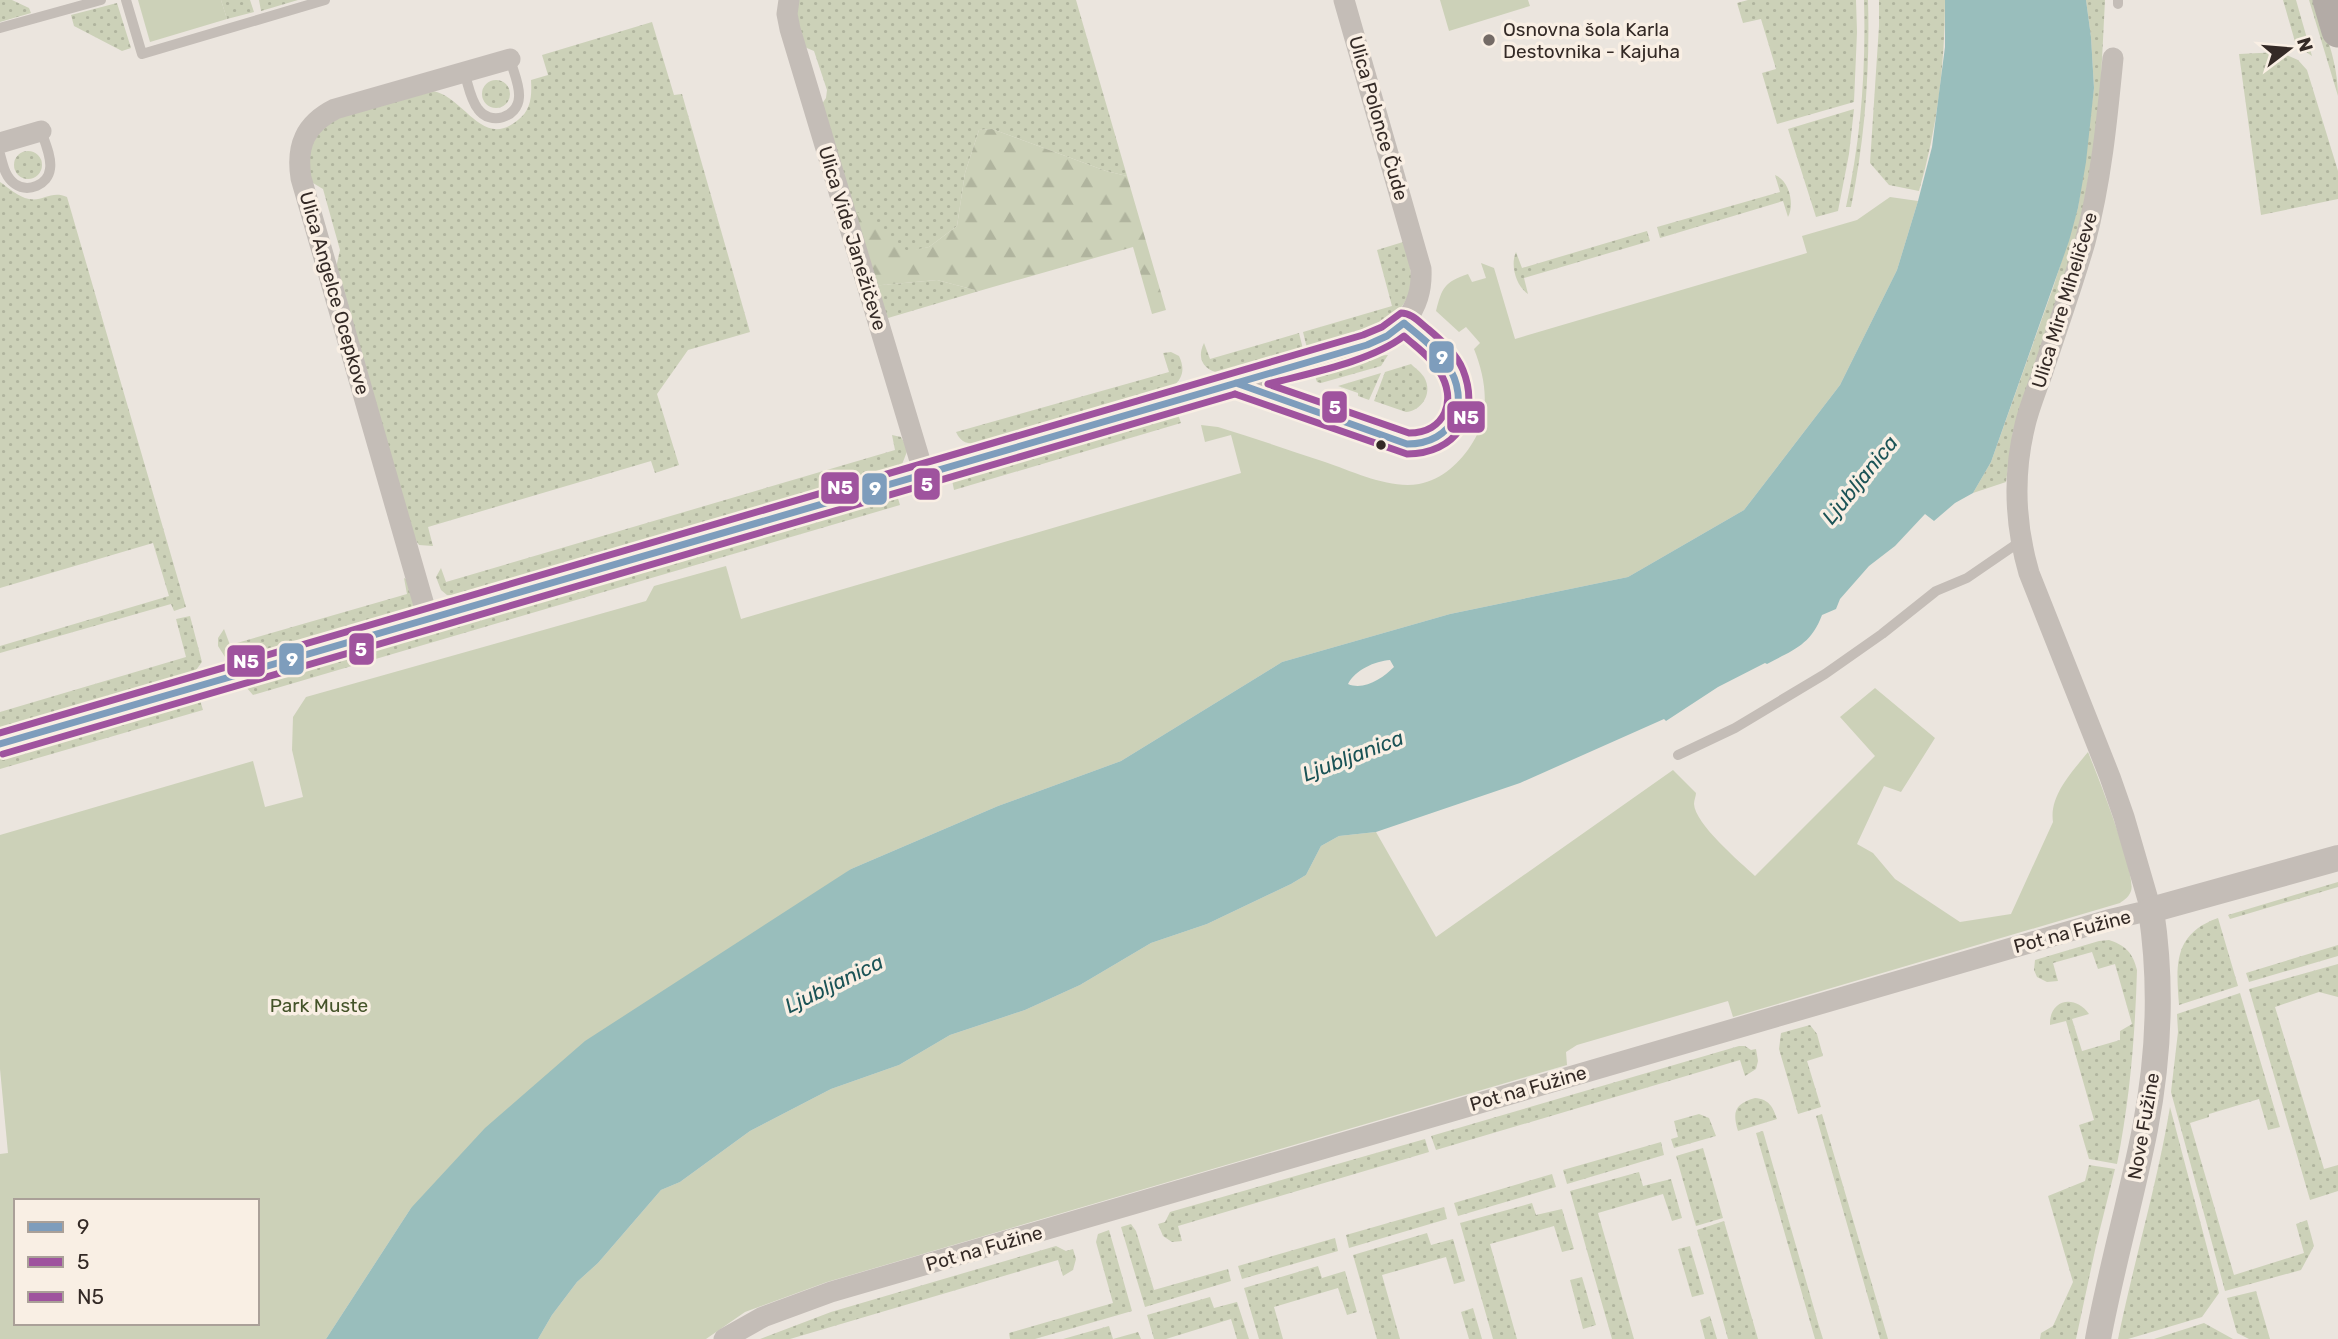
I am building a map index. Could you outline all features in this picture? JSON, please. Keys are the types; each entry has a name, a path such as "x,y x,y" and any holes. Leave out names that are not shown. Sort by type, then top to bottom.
{"main road":[{"path":"2329,0 2338,31"}],"street":[{"name":"Ulica Vide Janežičeve","path":"789,0 787,14 790,29 924,474"},
{"name":"Ulica Polonce Čude","path":"1344,0 1421,270 1422,281 1417,303 1404,323"},
{"name":"Ulica Mire Miheličeve","path":"2113,58 2104,152 2088,229 2077,271 2025,424 2017,480 2021,541 2034,589 2124,817 2151,910"},
{"name":"Ulica Angelce Ocepkove","path":"428,619 301,178 299,158 305,133 317,120 335,109 510,59"},
{"path":"0,143 41,131"},
{"path":"0,744 1367,345 1387,337 1404,323"},
{"name":"Pot na Fužine","path":"724,1339 763,1317 831,1292 1760,1020 2108,920 2338,858"},
{"name":"Nove Fužine","path":"2098,1339 2109,1280 2136,1171 2151,1087 2156,1046 2157,989 2156,946 2151,910"}],"lane":[{"path":"0,28 101,0"},
{"path":"126,0 142,54 325,0"},
{"name":"Ulica Angelce Ocepkove","path":"464,72 478,110 492,118 506,117 515,109 519,99 519,89 510,59"},
{"path":"0,154 5,172 14,183 28,188 42,183 47,179 50,169 41,131"},
{"path":"1236,383 1407,444 1429,444 1447,430 1455,417 1457,387 1447,363 1404,323"},
{"path":"1678,755 1735,728 1825,674 1937,591 1967,578 2021,541"}],"green space":[{"path":"0,0 12,0 29,8 31,13 0,22"},
{"path":"138,0 221,0 227,19 150,42"},
{"path":"221,0 250,0 254,12 227,19"},
{"path":"259,0 298,0 261,11"},
{"path":"798,0 1076,0 1127,176 1106,171 992,129 979,130 965,173 957,226 929,247 907,252 849,209 819,108 826,98 827,90 814,51 802,46 795,6"},
{"path":"1440,0 1528,0 1530,6 1449,31"},
{"path":"1748,0 1856,0 1854,102 1777,124 1762,73 1776,69 1761,19 1743,23 1737,3"},
{"path":"1864,0 1868,0 1866,104 1851,207 1846,207 1861,104"},
{"path":"1879,0 1945,0 1939,97 1919,191 1889,185 1870,163"},
{"path":"2086,0 2105,0 2099,119 2080,225 2064,282 2013,432 2006,482 1973,493 1991,462 2054,285 2078,208 2094,88"},
{"path":"2283,0 2296,0 2312,56 2296,45"},
{"path":"2309,0 2315,0 2327,36 2336,72 2338,96"},
{"path":"117,3 131,48 122,51 74,26 71,15"},
{"path":"652,22 674,95 682,94 750,332 688,350 657,394 679,465 655,473 651,461 428,527 433,546 419,545 412,535 335,272 340,250 323,189 308,180 304,160 325,120 433,91 455,102 484,126 505,128 526,112 531,97 531,80 548,75 542,55"},
{"path":"2280,52 2298,60 2307,70 2338,171 2338,199 2261,215 2239,54"},
{"path":"496,80 506,84 510,94 506,104 496,108 486,104 482,94 486,84"},
{"path":"1854,109 1838,211 1816,217 1788,129"},
{"path":"992,129 1106,171 1127,176 1166,310 1152,314 1133,247 979,291 937,280 871,286 849,209 869,217 907,251 929,247 957,226 965,173 979,130"},
{"path":"28,151 38,155 42,165 38,175 28,179 18,175 14,165 18,155"},
{"path":"1775,175 1784,182 1789,193 1791,206 1788,217 1783,201 1660,238 1657,227 1780,192"},
{"path":"0,182 29,199 56,195 67,197 186,607 174,611 171,604 0,653 0,646 169,596 153,543 0,588"},
{"name":"Park Muste","path":"1890,197 1918,201 1897,270 1840,385 1744,510 1628,577 1450,614 1282,662 1121,761 998,806 851,869 411,1208 326,1339 0,1339 0,1154 8,1153 0,1069 0,835 253,761 265,807 303,797 292,750 293,717 306,697 646,601 654,586 726,566 741,619 1241,473 1231,435 1205,442 1201,425 1231,431 1384,482 1408,485 1427,482 1450,469 1463,456 1479,431 1484,408 1484,384 1474,349 1480,343 1466,327 1459,332 1436,311 1442,291 1449,283 1468,274 1472,282 1486,278 1481,263 1494,268 1515,339 1807,253 1802,236 1857,220"},
{"path":"1647,231 1650,241 1524,278 1528,294 1515,275 1516,252 1522,268"},
{"path":"1403,242 1411,274 1409,292 1402,307 1375,327 1307,348 1303,332 1392,306 1377,250"},
{"path":"937,280 979,291 888,318 871,286"},
{"path":"1299,333 1303,349 1221,373 1210,370 1201,359 1204,343 1210,359"},
{"path":"1171,352 1179,356 1182,365 1181,376 1174,386 979,444 965,442 956,432 1169,372 1163,353"},
{"path":"1388,355 1381,366 1321,383 1317,382 1314,373 1375,356"},
{"path":"1411,364 1427,383 1427,394 1422,404 1406,412 1374,401 1385,372"},
{"path":"1381,373 1369,400 1338,386"},
{"path":"1178,414 1181,423 954,490 952,480"},
{"path":"892,435 901,437 908,449 901,467 459,596 447,595 441,590 436,577 441,568 446,582 895,450"},
{"path":"897,495 900,505 253,695 246,687"},
{"path":"404,578 410,581 416,603 407,612 239,661 225,657 218,646 218,638 224,629 230,645 407,594"},
{"path":"190,616 202,662 193,674 0,731 0,712 186,657 176,619"},
{"path":"1875,688 1935,738 1901,792 1884,786 1857,844 1873,853 1895,879 1960,922 2011,914 2053,822 2058,793 2088,752 2128,866 2131,891 2128,897 2120,903 1733,1017 1728,1001 1577,1045 1566,1052 1567,1065 827,1282 745,1312 706,1339 538,1339 577,1282 598,1263 661,1190 680,1182 750,1131 831,1089 899,1065 950,1035 1025,1010 1080,985 1151,943 1207,924 1291,884 1306,875 1321,846 1339,836 1376,832 1436,937 1673,770 1696,793 1694,804 1702,822 1755,876 1875,756 1840,717"},
{"path":"200,700 203,710 0,769 0,758"},
{"path":"2338,882 2338,887 2230,919 2228,915"},
{"path":"2218,918 2238,986 2179,1005 2180,952 2192,933"},
{"path":"2109,940 2127,950 2137,970 2131,1067 2117,1164 2089,1159 2079,1125 2094,1120 2066,1021 2050,1025 2051,1016 2058,1005 2070,1002 2089,1014 2072,1019 2082,1051 2120,1040 2120,1031 2132,1024 2115,964 2098,969 2092,952 2053,963 2058,981 2047,982 2037,977 2034,970 2035,960"},
{"path":"2338,945 2338,956 2249,982 2246,973"},
{"path":"2338,964 2338,997 2319,992 2275,1007 2324,1169 2338,1165 2338,1191 2310,1200 2249,989"},
{"path":"2240,993 2280,1127 2268,1130 2259,1099 2209,1114 2209,1117 2190,1123 2234,1275 2304,1253 2296,1224 2307,1220 2314,1246 2301,1270 2225,1291 2171,1092 2178,1032 2177,1014"},
{"path":"1810,1025 1817,1034 1823,1056 1807,1061 1821,1107 1798,1114 1779,1049 1781,1033"},
{"path":"1739,1046 1756,1049 1756,1069 1745,1076 1740,1060 1436,1150 1431,1136"},
{"path":"1755,1098 1770,1104 1777,1119 1738,1131 1735,1118 1737,1109"},
{"path":"2170,1107 2219,1293 2202,1317 2128,1339 2118,1339 2159,1165"},
{"path":"1699,1114 1709,1118 1716,1136 1674,1148 1671,1139 1678,1137 1674,1121"},
{"path":"1822,1114 1888,1339 1880,1339 1816,1116"},
{"path":"1763,1131 1823,1339 1815,1339 1756,1133"},
{"path":"1425,1139 1429,1152 1178,1226 1182,1241 1172,1242 1163,1236 1158,1224 1165,1222 1170,1212"},
{"path":"1661,1142 1664,1155 1567,1184 1563,1170"},
{"path":"1703,1148 1723,1218 1696,1226 1676,1156"},
{"path":"2089,1165 2115,1169 2076,1339 2040,1339 2041,1333 2053,1326 2073,1282 2048,1196 2085,1181"},
{"path":"1639,1172 1643,1186 1671,1179 1682,1218 1672,1221 1663,1194 1598,1213 1634,1339 1612,1339 1570,1191"},
{"path":"1552,1174 1556,1187 1458,1216 1454,1203"},
{"path":"1532,1203 1536,1215 1562,1209 1574,1249 1562,1252 1554,1226 1490,1244 1517,1339 1493,1339 1460,1223"},
{"path":"1444,1207 1447,1219 1349,1248 1346,1235"},
{"path":"1724,1221 1758,1339 1728,1339 1697,1230"},
{"path":"1131,1224 1136,1231 1154,1290 1228,1269 1231,1281 1145,1307 1121,1227"},
{"path":"1109,1230 1132,1311 1035,1339 1010,1339 1009,1333 1113,1303 1096,1242 1098,1234"},
{"path":"1427,1233 1431,1245 1453,1239 1465,1281 1454,1284 1446,1257 1382,1275 1400,1339 1377,1339 1353,1255"},
{"path":"1335,1238 1338,1251 1242,1279 1238,1266"},
{"path":"1056,1246 1066,1251 1073,1249 1076,1259 1073,1270 1063,1276 1058,1260 790,1339 760,1339 831,1312"},
{"path":"1690,1246 1704,1294 1692,1297 1678,1249"},
{"path":"1318,1266 1322,1278 1345,1271 1357,1312 1347,1315 1338,1288 1274,1307 1283,1339 1259,1339 1244,1288"},
{"path":"1582,1277 1596,1325 1583,1329 1570,1280"},
{"path":"2256,1291 2270,1339 2249,1339 2237,1333 2227,1298"},
{"path":"1210,1297 1214,1308 1237,1302 1249,1339 1237,1339 1231,1319 1166,1339 1154,1339 1147,1315"},
{"path":"1473,1308 1482,1339 1469,1339 1461,1312"},
{"path":"1710,1316 1717,1339 1705,1339 1700,1320"},
{"path":"2204,1323 2233,1339 2154,1339"},
{"path":"1109,1326 1113,1339 1063,1339"},
{"path":"1138,1332 1141,1339 1113,1339"}],"water":[{"name":"Ljubljanica","path":"1945,0 2086,0 2094,88 2078,208 2069,241 1991,462 1973,493 1955,503 1934,521 1925,514 1895,546 1869,566 1840,599 1836,609 1822,615 1818,625 1800,646 1718,687 1666,721 1664,719 1520,783 1376,832 1339,836 1321,846 1306,875 1291,884 1207,924 1151,943 1080,985 1025,1010 950,1035 899,1065 831,1089 750,1131 680,1182 661,1190 598,1263 577,1282 538,1339 326,1339 411,1208 485,1128 585,1041 851,869 998,806 1121,761 1282,662 1450,614 1628,577 1744,510 1840,385 1897,270 1932,147 1945,47","holes":["1390,660 1394,667 1367,685 1348,684 1355,674 1372,664"]}],"transit line":[{"name":"N5","path":"0,733 1363,335 1382,327 1401,313 1416,319 1452,352 1463,370 1469,402 1460,429 1451,439 1439,447 1407,454 1235,394"},
{"name":"9","path":"0,744 1367,345 1387,336 1404,323 1433,347 1447,364 1458,393 1458,406 1447,429 1437,437 1407,444 1236,383"},
{"name":"5","path":"1404,336 1436,366 1445,382 1447,393 1445,413 1432,427 1421,432 1409,433 1268,384 1357,360 1404,336"},
{"name":"5","path":"3,754 1235,394"}],"place":[{"name":"Osnovna šola Karla Destovnika - Kajuha","path":"1489,40"}]}
